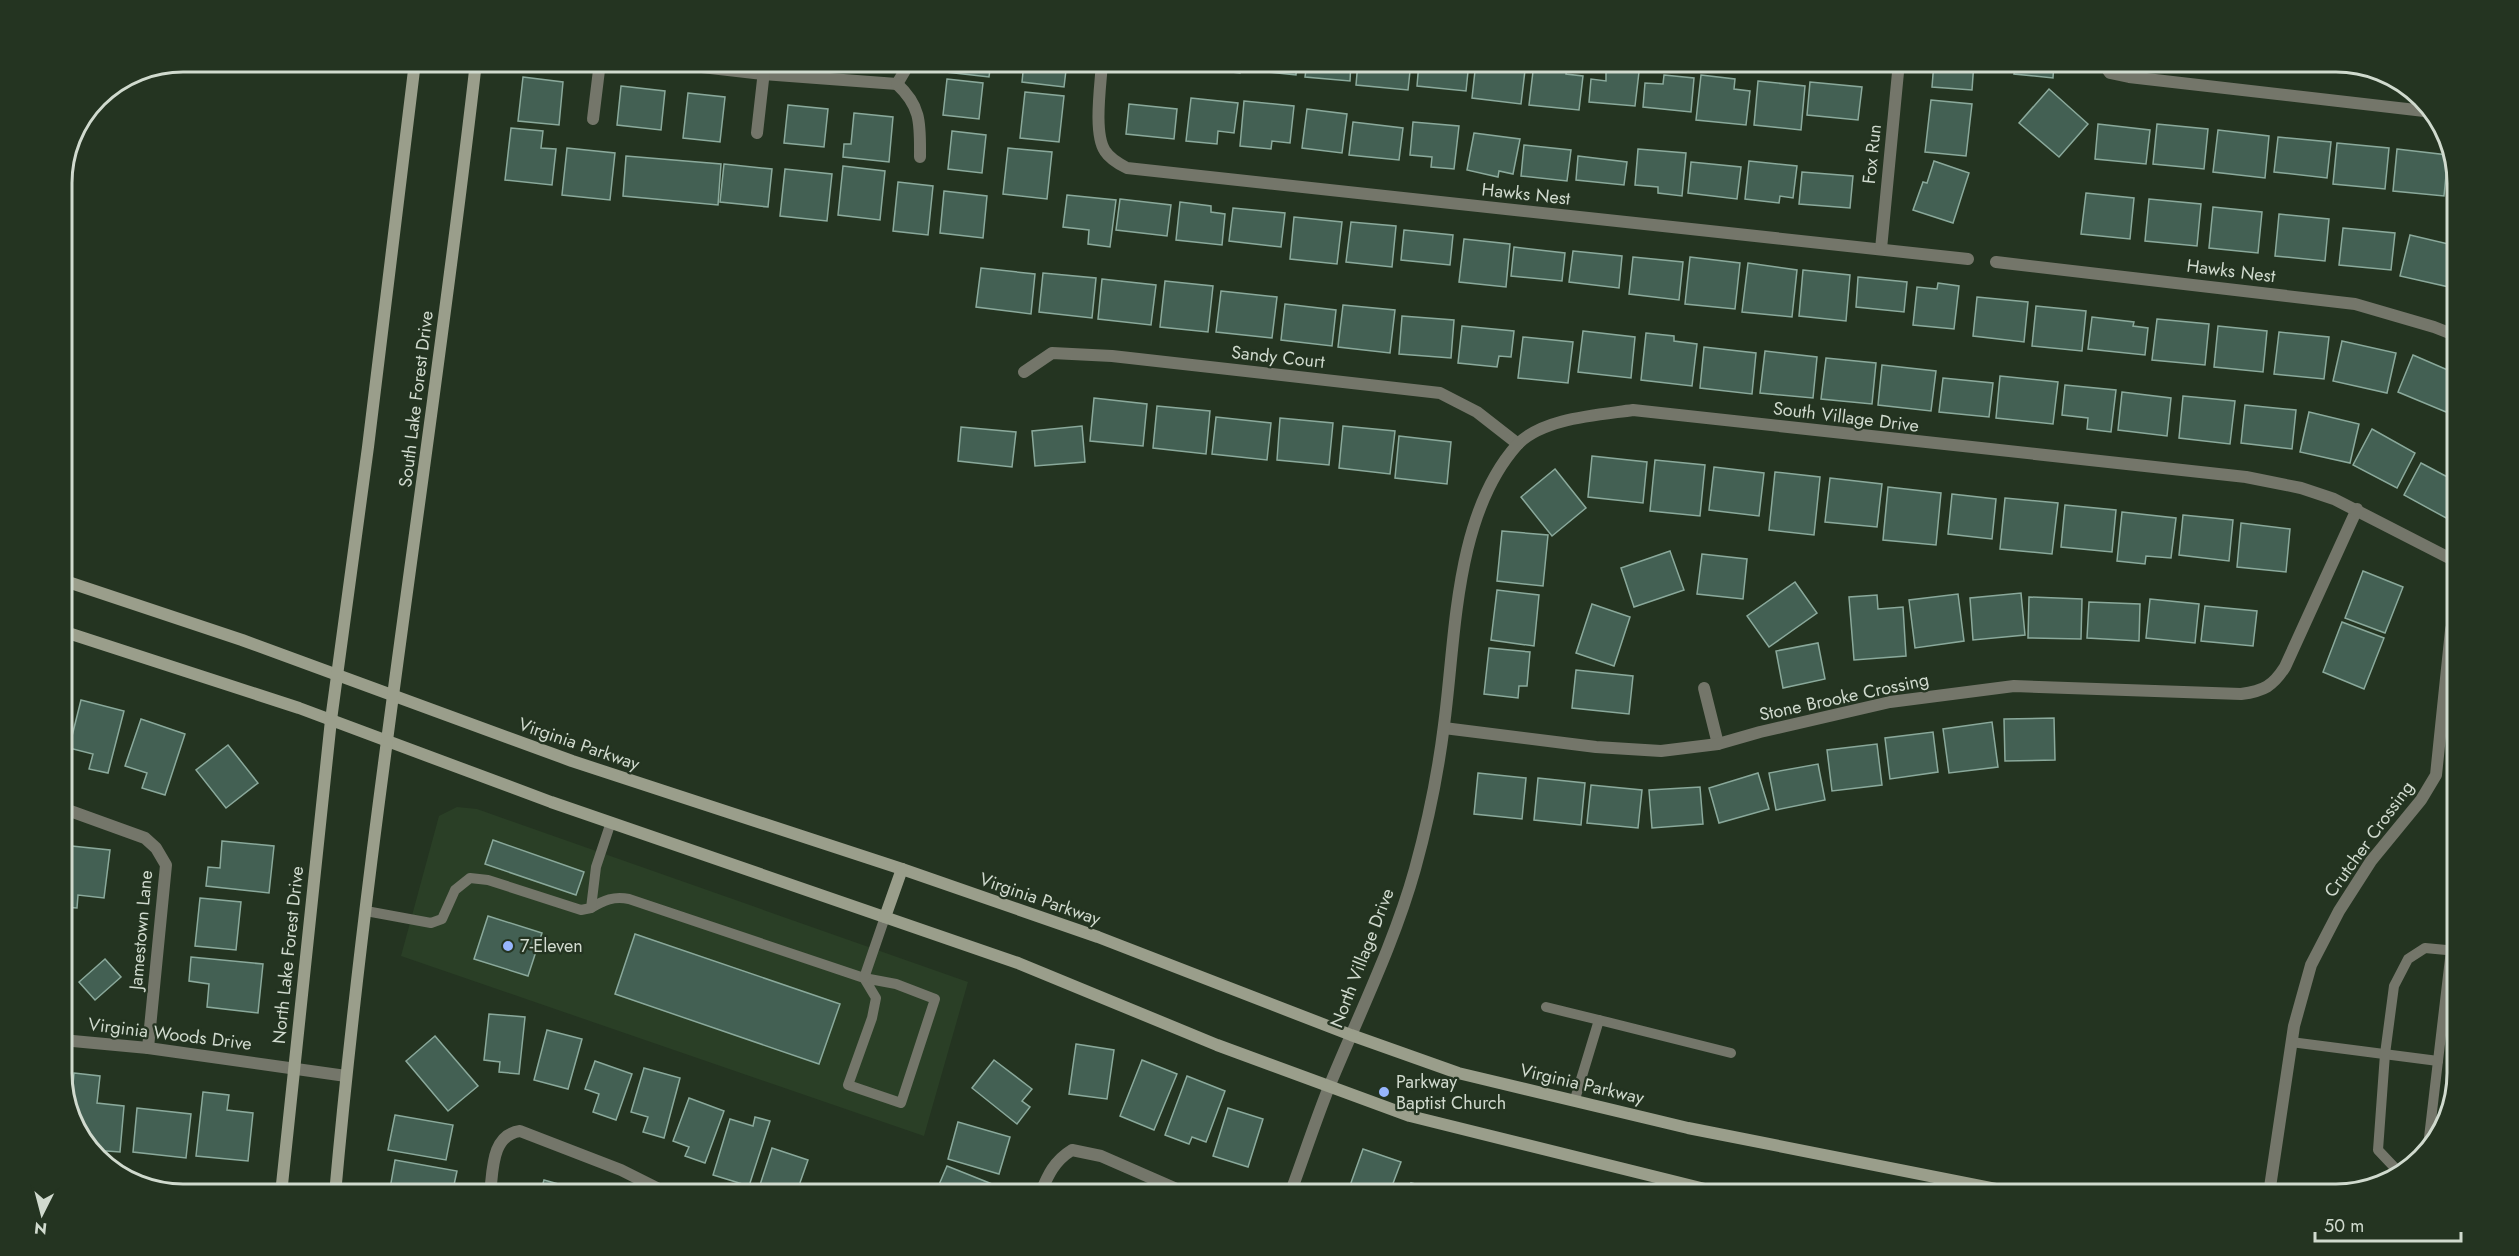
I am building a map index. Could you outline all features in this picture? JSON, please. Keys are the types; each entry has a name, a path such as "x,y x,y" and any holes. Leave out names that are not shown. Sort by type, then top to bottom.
{"main road":[{"path":"331,720 414,72"},
{"name":"South Lake Forest Drive","path":"387,741 415,550 475,72"},
{"name":"Virginia Parkway","path":"72,583 242,640 572,761 902,869 1120,945 1351,1035 1458,1073 1575,1099 1688,1128 1971,1184"},
{"path":"72,634 331,720 611,822 1018,963 1329,1088 1410,1116 1685,1184"},
{"name":"North Lake Forest Drive","path":"282,1184 331,720"},
{"path":"336,1184 346,1076 387,741"},
{"path":"885,917 902,869"}],"street":[{"path":"593,119 599,72"},
{"path":"757,133 764,72"},
{"path":"797,72 897,84 912,97 920,122 920,157"},
{"path":"897,84 904,72"},
{"name":"Hawks Nest","path":"1102,72 1100,134 1104,150 1116,163 1157,172 1968,259"},
{"name":"Fox Run","path":"1881,249 1898,72"},
{"path":"2109,72 2110,74 2419,110"},
{"name":"Hawks Nest","path":"1996,262 2355,304 2447,332"},
{"name":"Sandy Court","path":"1024,372 1052,353 1112,356 1440,393 1477,412 1518,444"},
{"name":"South Village Drive","path":"1444,728 1466,558 1481,504 1495,477 1518,444 1558,421 1633,410 2246,477 2301,488 2357,509 2447,557"},
{"name":"Stone Brooke Crossing","path":"1444,728 1596,747 1662,751 1718,744 1890,702 2014,686 2241,694 2264,691 2275,682 2285,667 2357,509"},
{"name":"Crutcher Crossing","path":"2270,1184 2291,1042 2311,965 2339,911 2371,861 2421,800 2436,775 2447,669"},
{"path":"1704,688 1718,744"},
{"name":"North Village Drive","path":"1294,1184 1329,1088 1382,964 1415,870 1444,728"},
{"name":"Jamestown Lane","path":"72,812 145,838 156,849 165,865 148,1048"},
{"name":"Virginia Woods Drive","path":"72,1041 148,1048 346,1076"},
{"path":"491,1184 496,1151 508,1133 520,1131 621,1170 649,1184"},
{"path":"1045,1184 1059,1158 1072,1150 1101,1156 1165,1184"}],"lane":[{"path":"591,908 596,867 611,822"},
{"path":"366,911 431,923 442,919 455,890 470,878 488,880 581,910 591,908 603,900 618,897 629,898 864,978 896,984 936,999 901,1103 848,1086 872,1018 876,998 864,978 885,917"},
{"path":"2394,1167 2378,1150 2385,1054 2394,987 2408,959 2425,948 2447,950"},
{"path":"2430,1132 2447,999"},
{"path":"1546,1007 1731,1053"},
{"path":"1575,1099 1599,1020"},
{"path":"2291,1042 2438,1061"}],"shaded area":[{"path":"457,807 477,809 968,982 924,1136 401,956 439,816"}],"building":[{"path":"946,72 990,72 989,77"},
{"path":"1023,72 1066,72 1064,87 1022,82"},
{"path":"1268,72 1296,72 1296,75"},
{"path":"1306,72 1350,72 1350,81 1305,77"},
{"path":"1357,72 1410,72 1408,90 1356,85"},
{"path":"1418,72 1468,72 1466,91 1417,86"},
{"path":"1475,72 1525,72 1521,104 1472,98"},
{"path":"1533,72 1566,72 1566,74 1583,76 1579,110 1529,105"},
{"path":"1606,72 1639,72 1635,106 1589,102 1591,79 1606,81"},
{"path":"1933,72 1973,72 1972,90 1932,87"},
{"path":"2014,72 2053,72 2053,78 2014,74"},
{"path":"1664,75 1694,78 1691,112 1643,107 1645,83 1663,84"},
{"path":"1701,75 1735,79 1734,89 1750,91 1746,125 1696,120"},
{"path":"523,77 563,82 559,125 518,121"},
{"path":"947,79 983,83 979,119 943,115"},
{"path":"1758,81 1805,86 1801,130 1754,125"},
{"path":"1810,82 1862,87 1858,120 1807,115"},
{"path":"621,86 665,91 661,130 617,125"},
{"path":"2049,89 2088,124 2059,157 2019,123"},
{"path":"1025,92 1064,96 1059,142 1020,138"},
{"path":"688,93 725,97 720,142 683,138"},
{"path":"1191,98 1238,103 1234,133 1218,131 1217,144 1186,141"},
{"path":"1931,100 1972,104 1966,156 1925,152"},
{"path":"1244,101 1294,106 1290,143 1272,141 1271,149 1240,146"},
{"path":"1129,104 1177,109 1174,139 1126,134"},
{"path":"788,105 828,109 824,147 784,143"},
{"path":"1307,109 1347,114 1342,153 1302,148"},
{"path":"854,113 893,117 889,162 843,157 844,144 851,144"},
{"path":"1353,122 1403,128 1399,160 1349,155"},
{"path":"1413,122 1459,126 1454,169 1431,167 1432,157 1410,155"},
{"path":"2098,124 2150,130 2146,164 2095,159"},
{"path":"2157,124 2208,129 2204,169 2153,164"},
{"path":"511,128 543,131 541,148 556,149 552,185 505,180"},
{"path":"2218,130 2269,136 2265,178 2213,172"},
{"path":"952,131 986,135 982,173 948,169"},
{"path":"1474,133 1520,139 1513,174 1499,171 1498,177 1467,170"},
{"path":"2278,137 2331,142 2327,178 2274,172"},
{"path":"2337,143 2389,148 2385,189 2333,184"},
{"path":"1524,145 1571,150 1567,181 1521,176"},
{"path":"567,148 615,153 610,200 562,195"},
{"path":"1008,148 1052,152 1047,199 1003,194"},
{"path":"1638,149 1686,153 1682,196 1658,193 1658,187 1635,185"},
{"path":"2397,149 2443,154 2446,172 2444,196 2393,191"},
{"path":"626,156 721,164 718,205 623,196"},
{"path":"1578,156 1627,162 1624,185 1576,180"},
{"path":"1749,161 1797,166 1793,198 1780,196 1779,203 1745,199"},
{"path":"1934,161 1969,173 1953,223 1913,210 1923,182 1927,183"},
{"path":"1691,162 1741,167 1737,199 1688,193"},
{"path":"724,164 772,169 768,207 720,202"},
{"path":"843,166 885,171 880,220 838,215"},
{"path":"785,169 832,174 827,221 780,216"},
{"path":"1802,172 1853,176 1850,208 1799,204"},
{"path":"898,182 933,186 928,235 893,231"},
{"path":"944,191 987,196 983,238 940,233"},
{"path":"2086,193 2134,198 2130,239 2081,234"},
{"path":"1067,195 1116,200 1110,247 1088,244 1089,230 1063,227"},
{"path":"1120,199 1171,205 1167,236 1116,230"},
{"path":"2149,199 2201,204 2197,246 2145,241"},
{"path":"1180,202 1211,206 1211,212 1225,214 1222,245 1176,240"},
{"path":"2213,207 2262,212 2258,253 2209,248"},
{"path":"1233,208 1285,213 1281,247 1229,241"},
{"path":"2279,214 2329,219 2325,261 2275,256"},
{"path":"1294,217 1342,222 1337,264 1290,259"},
{"path":"1351,222 1396,226 1392,267 1346,262"},
{"path":"2343,228 2395,233 2391,270 2339,265"},
{"path":"1404,230 1453,235 1450,265 1401,260"},
{"path":"2410,235 2447,244 2447,287 2400,276"},
{"path":"1464,239 1510,244 1506,287 1459,282"},
{"path":"1514,247 1565,253 1562,281 1511,276"},
{"path":"1573,251 1622,256 1619,288 1569,282"},
{"path":"1633,257 1683,262 1679,300 1629,294"},
{"path":"1690,257 1740,263 1735,309 1685,304"},
{"path":"1748,263 1797,270 1792,317 1742,312"},
{"path":"981,268 1035,274 1031,314 976,307"},
{"path":"1803,270 1850,275 1846,321 1799,316"},
{"path":"1043,273 1096,278 1092,318 1039,312"},
{"path":"1858,277 1907,282 1904,312 1856,307"},
{"path":"1102,279 1156,285 1151,325 1098,319"},
{"path":"1165,281 1213,286 1208,332 1160,327"},
{"path":"1938,283 1959,286 1954,329 1913,325 1917,287 1937,289"},
{"path":"1221,291 1277,297 1272,338 1216,332"},
{"path":"1977,297 2028,302 2024,342 1973,336"},
{"path":"1285,304 1336,310 1332,346 1281,340"},
{"path":"1343,305 1395,310 1390,353 1338,347"},
{"path":"2036,306 2086,311 2082,351 2032,346"},
{"path":"1402,316 1454,320 1451,358 1399,354"},
{"path":"2092,317 2134,322 2133,326 2148,328 2145,355 2088,349"},
{"path":"2157,319 2209,324 2205,365 2152,360"},
{"path":"1462,326 1514,331 1511,357 1499,356 1497,367 1458,363"},
{"path":"2218,326 2267,331 2263,372 2214,367"},
{"path":"1583,331 1635,337 1631,378 1578,372"},
{"path":"2279,332 2329,337 2324,379 2274,374"},
{"path":"1646,333 1674,336 1674,341 1697,344 1692,386 1641,380"},
{"path":"1523,337 1573,342 1568,383 1518,378"},
{"path":"2342,341 2396,353 2387,393 2333,381"},
{"path":"1704,347 1756,353 1752,394 1700,388"},
{"path":"1765,351 1817,357 1813,398 1760,393"},
{"path":"2413,355 2447,370 2446,412 2398,392"},
{"path":"1826,358 1876,363 1872,404 1821,399"},
{"path":"1882,365 1936,371 1931,411 1878,405"},
{"path":"2000,376 2058,382 2053,424 1996,418"},
{"path":"1943,378 1993,383 1989,417 1939,412"},
{"path":"2065,385 2116,390 2111,432 2087,429 2088,418 2062,415"},
{"path":"2122,392 2171,398 2167,436 2118,430"},
{"path":"2183,396 2235,401 2230,444 2179,438"},
{"path":"1094,398 1147,404 1143,446 1090,441"},
{"path":"2245,405 2296,410 2292,449 2241,443"},
{"path":"1157,406 1210,411 1206,454 1153,448"},
{"path":"2309,412 2359,424 2350,463 2300,452"},
{"path":"1216,417 1271,423 1267,460 1212,454"},
{"path":"1280,418 1333,423 1329,465 1277,460"},
{"path":"1082,426 1085,462 1035,466 1032,431"},
{"path":"1343,426 1395,431 1390,474 1339,468"},
{"path":"961,427 1016,432 1012,467 958,461"},
{"path":"2372,429 2415,453 2397,488 2353,465"},
{"path":"1399,436 1451,442 1447,484 1395,478"},
{"path":"1592,456 1647,462 1643,503 1588,497"},
{"path":"1655,460 1705,465 1700,516 1650,511"},
{"path":"2421,463 2447,477 2447,518 2404,495"},
{"path":"1714,467 1764,473 1759,516 1709,510"},
{"path":"1555,469 1586,508 1552,536 1521,497"},
{"path":"1775,472 1820,477 1814,535 1769,530"},
{"path":"1830,478 1882,484 1877,527 1825,522"},
{"path":"1888,487 1941,493 1936,545 1883,540"},
{"path":"1952,494 1996,499 1992,539 1948,534"},
{"path":"2005,498 2058,503 2052,554 2000,549"},
{"path":"2065,505 2116,510 2112,552 2061,547"},
{"path":"2122,512 2176,518 2171,558 2146,556 2145,564 2117,561"},
{"path":"2183,515 2233,520 2229,561 2179,555"},
{"path":"2241,523 2290,529 2286,572 2237,567"},
{"path":"1502,531 1548,535 1543,586 1497,581"},
{"path":"1670,551 1684,590 1634,607 1621,568"},
{"path":"1702,554 1747,559 1743,599 1697,594"},
{"path":"2363,571 2403,587 2385,633 2345,618"},
{"path":"1795,582 1817,613 1769,647 1747,616"},
{"path":"1497,590 1539,595 1534,646 1491,640"},
{"path":"2021,593 2025,635 1973,640 1970,598"},
{"path":"1958,594 1964,641 1915,648 1909,600"},
{"path":"1877,595 1878,609 1903,607 1906,656 1854,660 1849,597"},
{"path":"2029,597 2082,599 2081,639 2028,638"},
{"path":"2150,599 2199,604 2195,643 2146,638"},
{"path":"2089,602 2140,604 2139,641 2087,638"},
{"path":"1592,604 1630,617 1614,666 1576,653"},
{"path":"2205,606 2257,611 2253,646 2201,641"},
{"path":"2342,622 2384,638 2364,689 2323,672"},
{"path":"1818,643 1825,679 1783,688 1776,651"},
{"path":"1489,648 1530,652 1527,686 1519,686 1518,698 1484,694"},
{"path":"1576,670 1633,676 1629,714 1572,708"},
{"path":"81,700 124,711 108,773 89,769 93,754 72,749 72,736"},
{"path":"2054,718 2055,760 2005,761 2004,719"},
{"path":"141,719 185,734 165,795 142,788 147,773 125,766"},
{"path":"1992,722 1998,767 1949,773 1943,729"},
{"path":"1933,732 1938,772 1890,779 1885,738"},
{"path":"1877,744 1882,785 1832,791 1827,750"},
{"path":"228,745 258,783 226,808 196,770"},
{"path":"1818,764 1825,800 1776,810 1769,773"},
{"path":"1478,773 1526,778 1522,819 1474,814"},
{"path":"1758,773 1769,809 1719,823 1709,788"},
{"path":"1538,778 1585,783 1581,825 1534,820"},
{"path":"1591,785 1642,790 1638,828 1587,823"},
{"path":"1700,787 1703,824 1652,828 1649,790"},
{"name":"7-Eleven","path":"493,840 584,872 576,895 485,864"},
{"path":"222,841 274,846 269,893 206,886 208,867 220,868"},
{"path":"72,846 110,850 104,898 78,895 77,908 72,908"},
{"path":"200,898 241,902 236,950 195,946"},
{"name":"7-Eleven","path":"488,916 542,933 528,976 474,959"},
{"path":"635,934 840,1004 819,1064 615,994"},
{"path":"191,957 263,964 258,1013 207,1007 209,984 189,981"},
{"path":"105,959 121,977 95,1000 79,982"},
{"path":"489,1014 525,1017 519,1074 499,1072 500,1062 484,1060"},
{"path":"547,1030 582,1039 568,1089 534,1080"},
{"path":"435,1036 478,1086 448,1111 406,1061"},
{"path":"1076,1044 1114,1050 1107,1099 1069,1094"},
{"path":"994,1060 1032,1089 1022,1101 1030,1107 1017,1124 972,1088"},
{"path":"1142,1060 1177,1074 1154,1130 1120,1116"},
{"path":"595,1061 632,1074 616,1120 593,1112 599,1094 585,1089"},
{"path":"644,1068 680,1078 664,1138 643,1132 648,1117 631,1112"},
{"path":"74,1073 100,1076 97,1103 124,1106 120,1152 105,1151 91,1135 78,1109 73,1086"},
{"path":"1187,1076 1225,1091 1206,1142 1192,1137 1189,1144 1165,1135"},
{"path":"203,1092 229,1095 227,1110 253,1113 248,1161 196,1156"},
{"path":"689,1098 724,1111 705,1163 685,1156 689,1147 673,1141"},
{"path":"137,1108 191,1114 186,1158 133,1152"},
{"path":"1228,1108 1263,1119 1248,1167 1213,1156"},
{"path":"395,1115 453,1125 446,1160 388,1150"},
{"path":"755,1117 770,1121 750,1184 713,1175 730,1119 753,1126"},
{"path":"958,1122 1010,1137 999,1174 948,1159"},
{"path":"772,1148 808,1160 800,1184 760,1184"},
{"path":"1363,1149 1401,1162 1393,1184 1351,1184"},
{"path":"395,1160 457,1171 454,1184 391,1184"},
{"path":"947,1166 992,1184 939,1184"},
{"path":"544,1180 559,1184 543,1184"}],"place":[{"name":"7-Eleven","path":"508,946"},
{"name":"Parkway Baptist Church","path":"1384,1092"}]}
